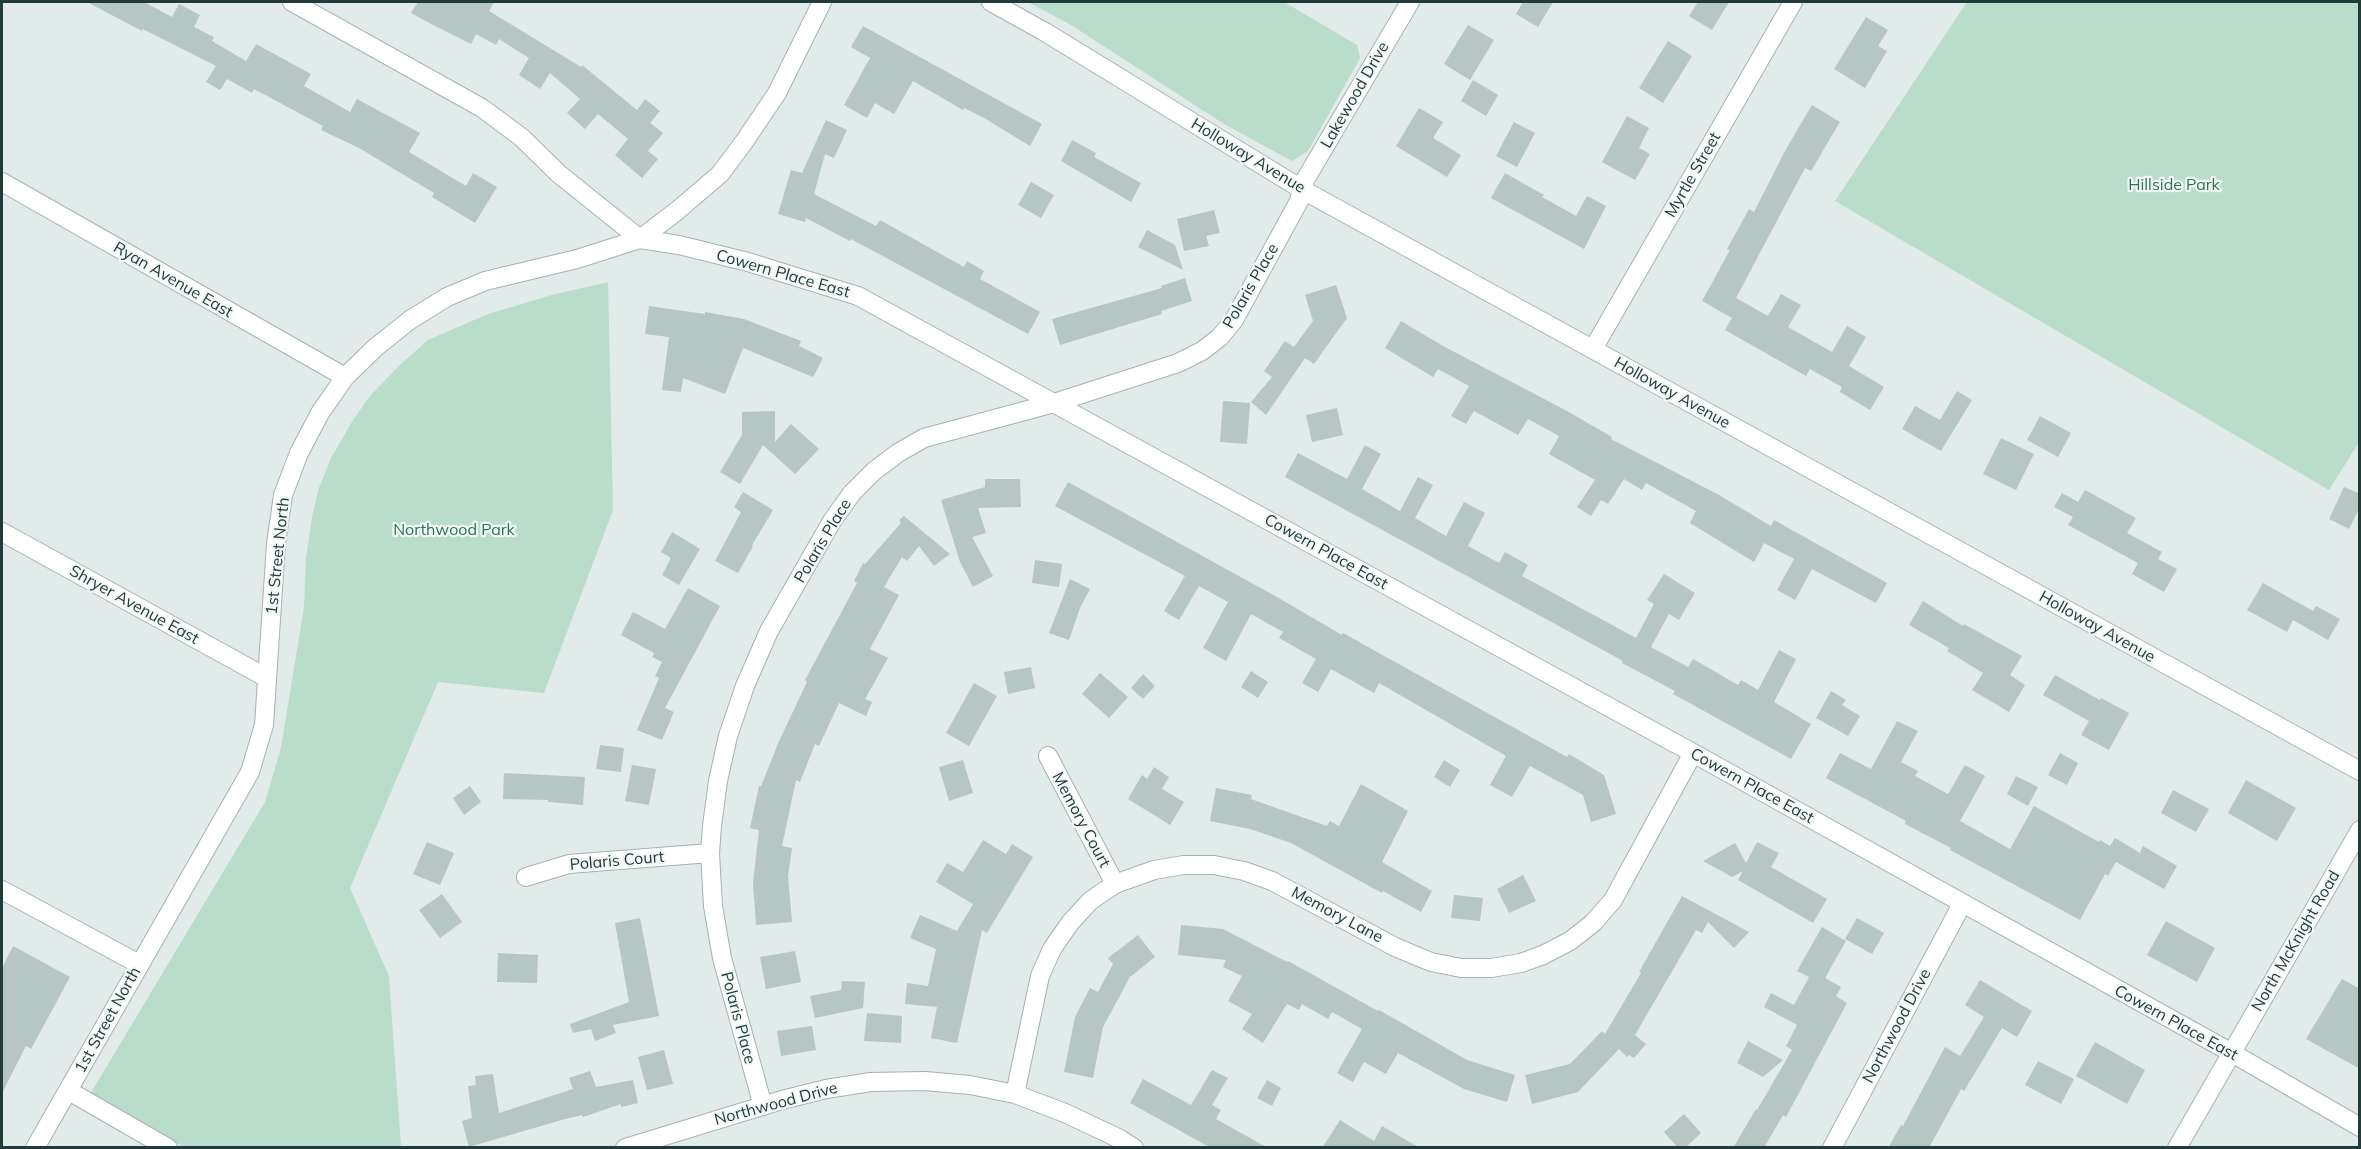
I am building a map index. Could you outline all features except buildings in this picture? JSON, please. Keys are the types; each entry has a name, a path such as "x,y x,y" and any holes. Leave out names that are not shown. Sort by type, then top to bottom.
{"street":[{"name":"Cowern Place East","path":"292,2 482,108 521,137 558,174 640,239 679,245 748,262 858,296 1693,753 2232,1053 2360,1127"},
{"name":"1st Street North","path":"35,1148 250,772 264,725 276,544 283,495 299,453 320,413 345,377 376,347 447,297 484,280 577,260 640,239 678,210 720,174 777,93 822,2"},
{"name":"Holloway Avenue","path":"991,2 1046,32 1303,190 2360,771"},
{"name":"Lakewood Drive","path":"1303,190 1305,180 1410,2"},
{"name":"Myrtle Street","path":"1593,349 1793,2"},
{"name":"Ryan Avenue East","path":"2,182 345,377"},
{"name":"Polaris Place","path":"763,1106 722,958 713,906 710,853 718,781 728,736 744,686 770,631 832,521 852,492 874,471 898,453 924,438 1054,403 1189,358 1220,337 1234,320 1303,190"},
{"name":"Shryer Avenue East","path":"2,532 267,678"},
{"name":"Memory Lane","path":"1015,1094 1040,976 1052,948 1090,901 1115,884 1154,870 1184,865 1214,865 1244,871 1272,881 1395,947 1431,962 1471,968 1491,968 1521,963 1543,955 1569,941 1593,922 1613,900 1693,753"},
{"name":"Memory Court","path":"1048,756 1115,884"},
{"name":"North McKnight Road","path":"2177,1148 2360,830"},
{"name":"Polaris Court","path":"526,877 569,864 710,853"},
{"path":"2,890 139,964"},
{"name":"Northwood Drive","path":"1832,1148 1962,904"},
{"name":"Northwood Drive","path":"625,1148 826,1089 872,1082 925,1081 970,1085 1015,1094 1065,1113 1134,1148"},
{"path":"69,1091 168,1148"}],"green space":[{"path":"1028,2 1284,2 1357,45 1360,58 1308,151 1292,161 1224,124 1071,25"},
{"name":"Hillside Park","path":"1967,2 2359,2 2359,442 2329,490 1835,201"},
{"name":"Northwood Park","path":"608,282 613,510 544,693 438,682 350,888 389,976 401,1147 184,1147 89,1096 265,802 281,748 304,607 306,558 312,517 319,488 331,458 353,420 370,396 428,340 488,314 552,295"}]}
